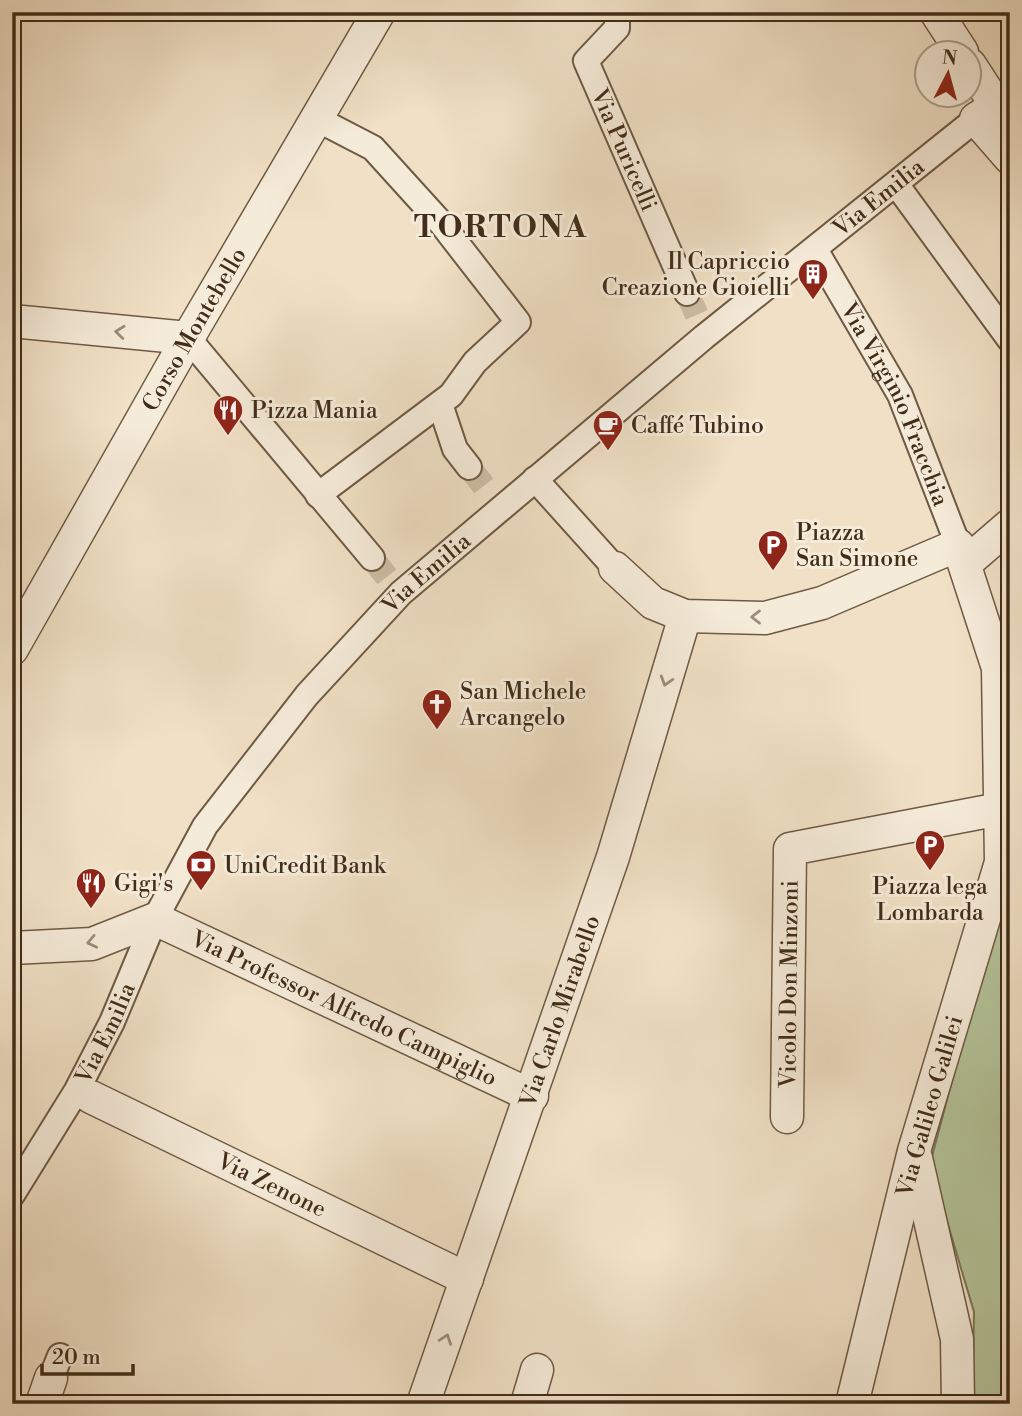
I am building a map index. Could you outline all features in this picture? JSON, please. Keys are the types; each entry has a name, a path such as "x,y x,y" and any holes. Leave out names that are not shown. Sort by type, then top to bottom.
{"street":[{"name":"Corso Montebello","path":"13,647 188,338 379,12"},
{"name":"Via Puricelli","path":"617,12 617,28 586,61 687,293"},
{"path":"936,12 952,38"},
{"path":"984,90 994,107 1010,158"},
{"name":"Via Emilia","path":"12,1195 84,1094 156,919 205,826 307,695 386,576 496,501 535,479 702,330 816,251 994,107"},
{"path":"317,118 373,148 441,223 518,322 475,362 451,395 318,495"},
{"path":"896,184 1010,340"},
{"name":"Via Virginio Fracchia","path":"816,251 900,395 962,554"},
{"path":"12,321 188,338 386,576"},
{"path":"440,404 455,449 469,467"},
{"path":"535,479 615,568 653,603 685,616 765,618 822,603 962,554 1010,525"},
{"name":"Via Galileo Galilei","path":"852,1404 914,1151 1000,862 1006,808 998,668 962,554"},
{"name":"Via Carlo Mirabello","path":"423,1404 532,1096 612,857 685,616"},
{"name":"Vicolo Don Minzoni","path":"787,1118 790,849 1006,808"},
{"path":"12,948 92,944 156,919"},
{"name":"Via Professor Alfredo Campiglio","path":"156,919 532,1096"},
{"name":"Via Zenone","path":"84,1094 467,1279"},
{"path":"914,1151 957,1339 958,1404"},
{"path":"527,1404 537,1370"}],"green space":[{"path":"1010,862 1010,1404 972,1404 974,1312 930,1164"}],"tunnel":[{"path":"687,293 700,322"},
{"path":"469,467 490,494"},
{"path":"372,558 387,577"}],"place":[{"name":"Il Capriccio Creazione Gioielli","path":"813,301"},
{"name":"Pizza Mania","path":"228,437"},
{"name":"Caffé Tubino","path":"608,452"},
{"name":"Piazza San Simone","path":"773,572"},
{"name":"San Michele Arcangelo","path":"437,731"},
{"name":"Piazza lega Lombarda","path":"930,872"},
{"name":"UniCredit Bank","path":"201,892"},
{"name":"Gigi's","path":"91,910"}],"district":[{"name":"TORTONA","path":"501,227"}]}
